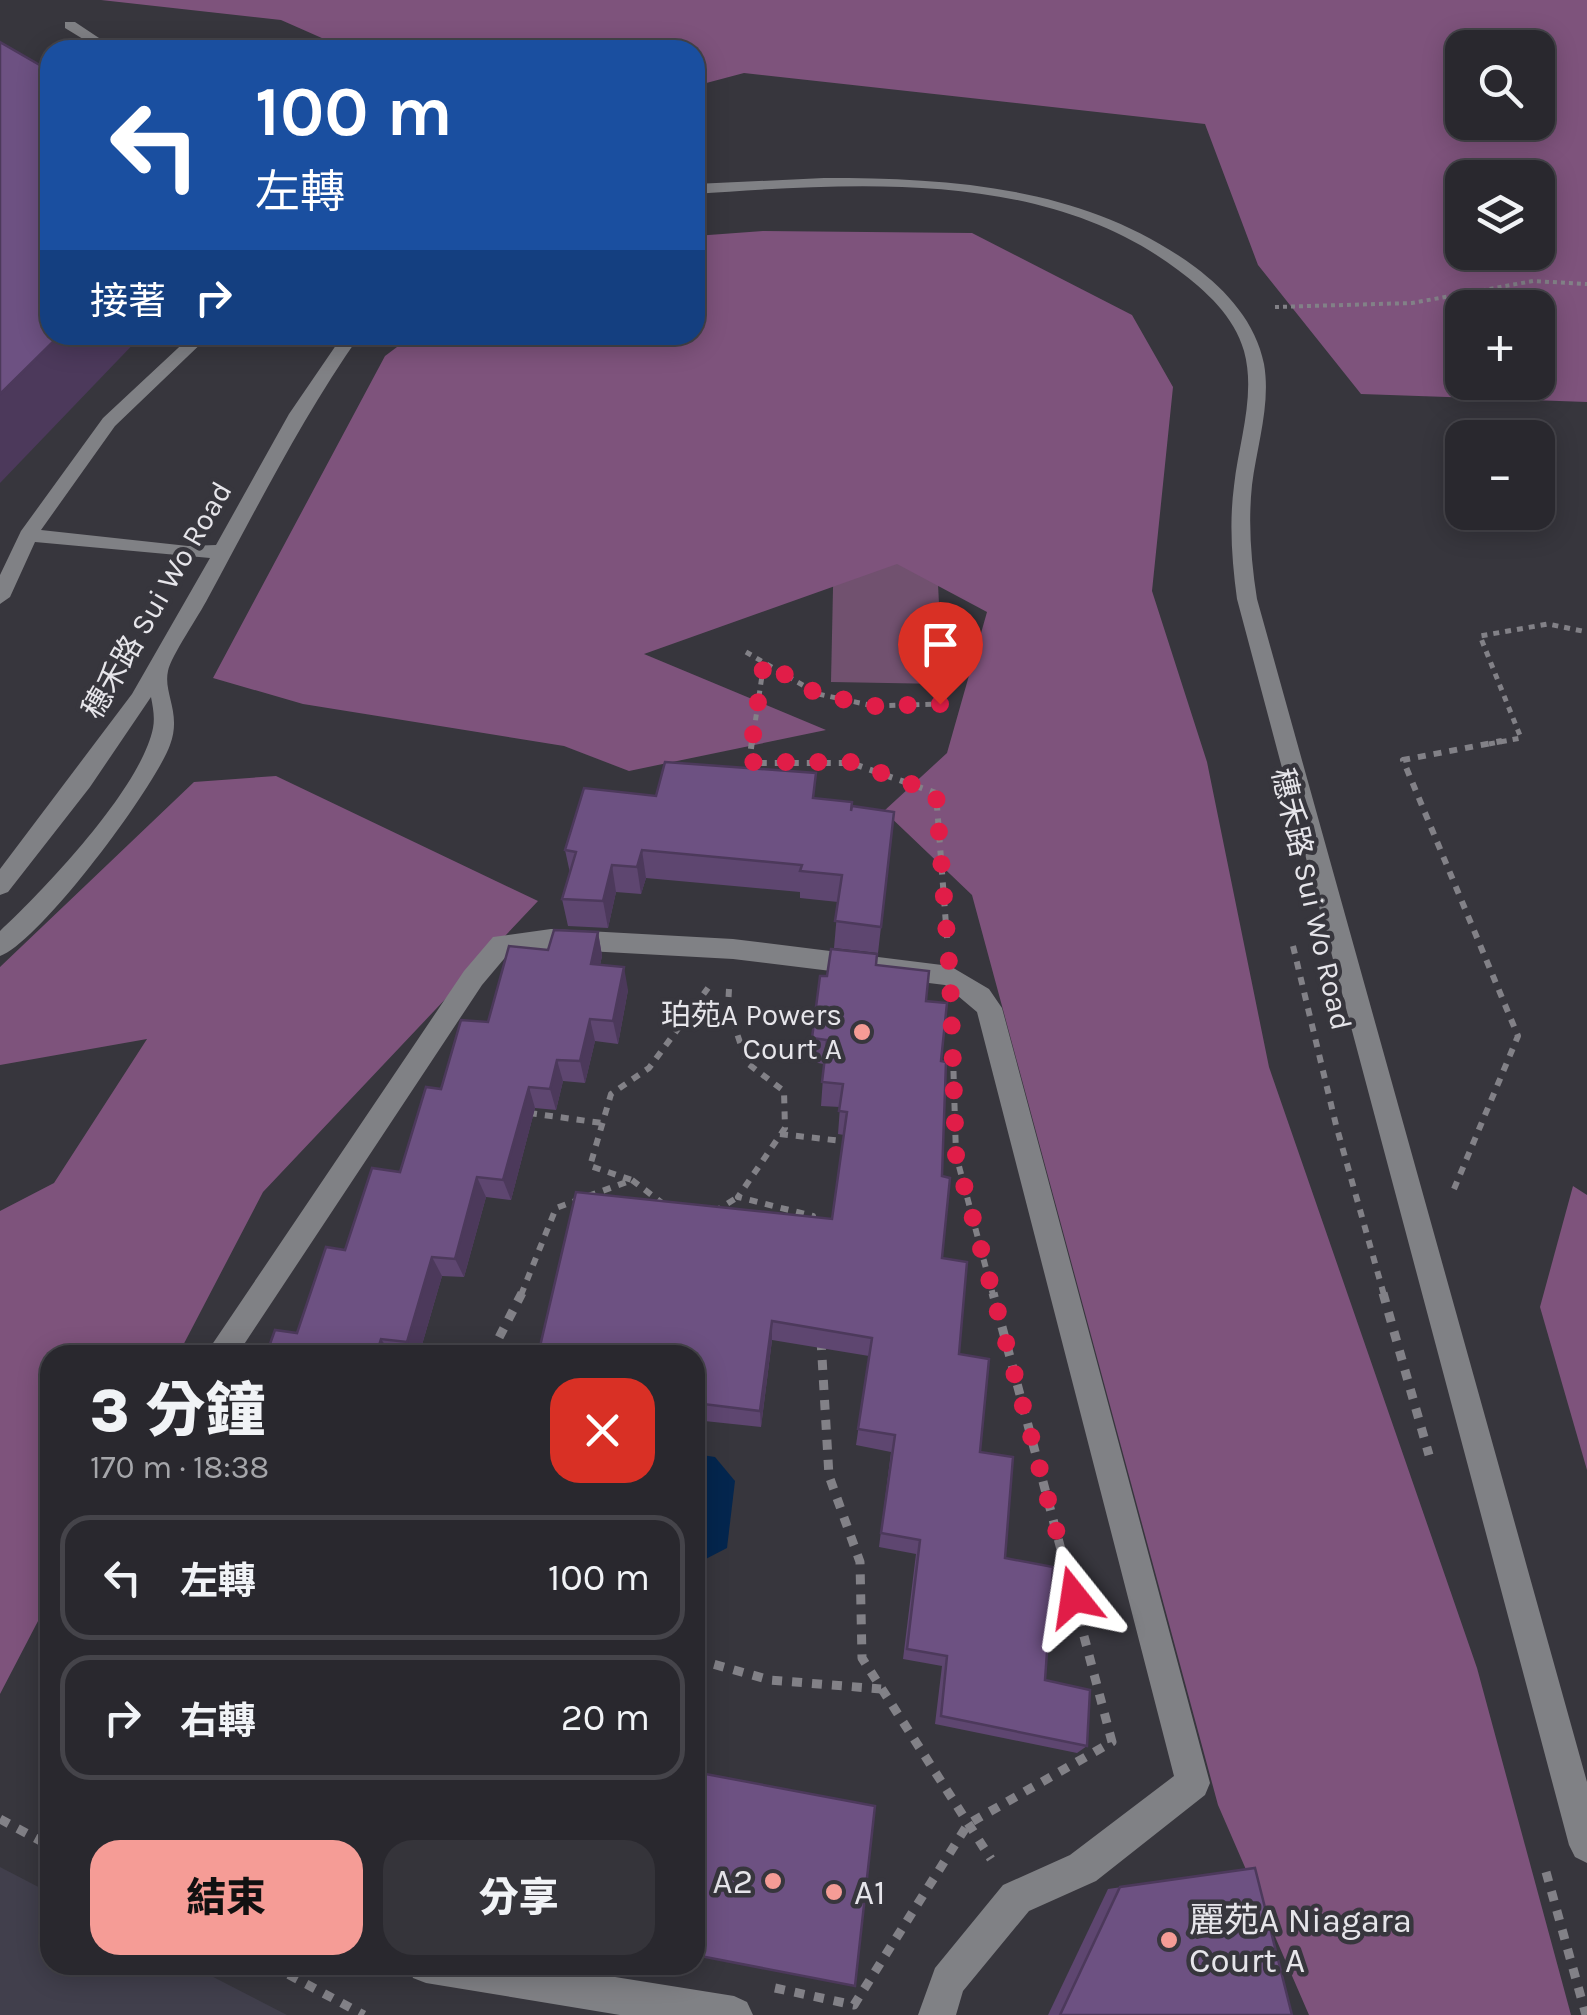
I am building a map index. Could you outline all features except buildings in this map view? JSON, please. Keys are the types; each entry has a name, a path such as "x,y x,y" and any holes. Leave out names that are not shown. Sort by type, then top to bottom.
{"street":[{"path":"70,25 94,40"},
{"name":"穗禾路 Sui Wo Road","path":"705,188 787,184 908,186 980,191 1047,202 1117,226 1174,257 1223,300 1246,332 1258,384 1240,509 1247,599 1587,1846"},
{"path":"0,597 28,535 109,422 191,345"},
{"name":"穗禾路 Sui Wo Road","path":"0,886 71,797 156,672 280,448 346,345"},
{"path":"28,535 188,552 224,552"},
{"path":"0,946 36,912 120,809 155,756 166,726 156,672"},
{"path":"227,1345 472,978 502,944 551,938 732,949 950,976 980,996 990,1008 1193,1783 1083,1868 1016,1898 948,1981 936,2015"},
{"path":"488,1975 734,2015"}],"path":[{"path":"1268,307 1412,303 1533,281 1587,284"},
{"path":"1454,1189 1518,1036 1403,760 1521,738 1480,636 1548,624 1587,632"},
{"path":"746,652 818,694 874,706 940,704"},
{"path":"762,1985 854,2005 968,1824 1112,1742 956,1155 950,976 936,793 851,762 749,762 764,662"},
{"name":"穗禾路 Sui Wo Road","path":"1290,936 1336,1125 1432,1466"},
{"path":"676,1214 632,1180 590,1166 611,1094 650,1068 732,949"},
{"path":"707,1216 738,1197 785,1128 784,1091 747,1063 728,1007 732,949"},
{"path":"512,1111 602,1122"},
{"path":"780,1134 858,1143"},
{"path":"936,1153 956,1155"},
{"path":"496,1345 513,1314 556,1208 632,1180"},
{"path":"738,1197 813,1216 814,1236"},
{"path":"820,1332 829,1476 860,1562 862,1658 1016,1898"},
{"path":"705,1662 770,1680 882,1689"},
{"path":"0,1820 40,1841"},
{"path":"1543,1864 1586,2015"},
{"path":"290,1975 364,2015"}],"shaded area":[{"path":"101,0 1587,0 1587,402 1530,400 1555,400 1555,290 1445,290 1445,397 1361,394 1258,265 1205,124 744,73 705,83 705,40 326,40 281,20"},
{"path":"763,231 972,233 1132,315 1173,387 1152,591 1207,762 1269,1067 1477,1668 1571,2015 1309,2015 1218,1805 972,895 884,811 947,753 987,612 897,564 644,654 826,730 629,771 564,746 303,704 213,678 385,356 400,345 705,345 705,235"},
{"path":"834,542 936,544 943,684 831,682"},
{"path":"276,776 538,901 263,1192 183,1345 40,1345 40,1617 0,1694 0,1211 54,1183 147,1039 0,1065 0,967 194,782"},
{"path":"1573,1186 1587,1195 1587,1470 1540,1307"},
{"path":"0,1867 40,1888 40,1975 209,1975 287,2015 0,2015"}],"water":[{"path":"705,1456 715,1457 735,1481 727,1548 705,1559"}],"place":[{"name":"珀苑A Powers Court A","path":"862,1032"},
{"name":"A2","path":"773,1881"},
{"name":"A1","path":"834,1892"},
{"name":"麗苑A Niagara Court A","path":"1169,1940"}],"route":[{"path":"940,704 874,706 818,694 764,662 749,762 851,762 936,793 950,976 956,1155 1074,1597"}]}
